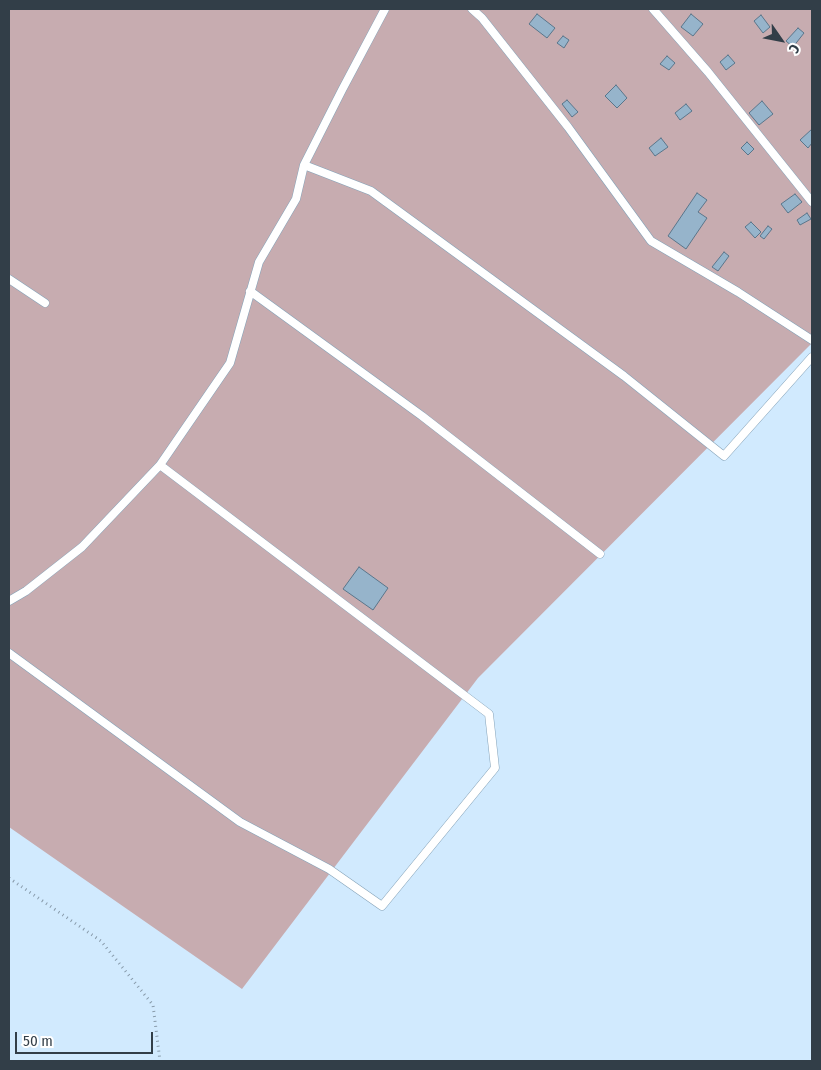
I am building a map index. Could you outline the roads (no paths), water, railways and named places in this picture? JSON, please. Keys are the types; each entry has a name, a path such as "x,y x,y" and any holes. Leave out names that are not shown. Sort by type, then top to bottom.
{"lane":[{"path":"9,601 26,591 82,547 160,465 230,363 259,262 296,199 304,165 385,9"},
{"path":"472,9 482,18 568,127 651,241 738,292 812,340"},
{"path":"653,9 708,72 812,202"},
{"path":"304,165 371,191 624,376 724,456 812,357"},
{"path":"9,279 45,303"},
{"path":"250,291 422,416 600,554"},
{"path":"9,652 240,822 329,869 382,906 494,768 489,714 160,465"}]}
